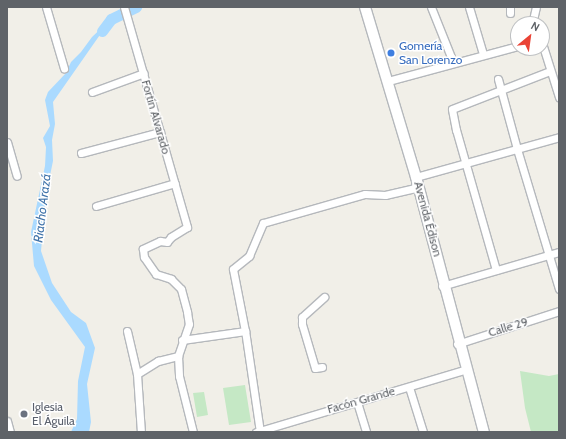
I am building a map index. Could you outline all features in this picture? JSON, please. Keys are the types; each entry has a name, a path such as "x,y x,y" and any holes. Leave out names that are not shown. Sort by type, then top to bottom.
{"main road":[{"name":"Avenida Édison","path":"362,7 392,104 414,188 444,285"},
{"name":"Avenida Édison","path":"365,7 416,177 459,343 480,432"},
{"name":"Avenida Édison","path":"465,370 484,432"}],"street":[{"path":"46,7 64,68"},
{"name":"Fortín Alvarado","path":"124,7 129,18 187,227 171,237 167,242 160,241 143,249 144,257 156,274 171,279 181,289 189,324 182,340"},
{"path":"431,7 453,62"},
{"path":"469,7 483,54"},
{"path":"388,80 510,48"},
{"path":"546,56 550,71 556,78 559,97"},
{"path":"496,270 456,130 452,109 550,71"},
{"path":"92,92 144,73"},
{"path":"498,79 517,149 559,289"},
{"path":"81,153 160,132"},
{"path":"258,432 245,331 232,269 249,256 263,223 365,194 385,195 414,188 416,177 559,137"},
{"path":"7,142 17,176"},
{"path":"96,206 175,183"},
{"path":"444,285 559,252"},
{"path":"322,367 315,368 302,324 302,317 324,297"},
{"name":"Calle 29","path":"459,343 559,311"},
{"path":"127,331 137,374 141,432"},
{"path":"193,432 179,376 178,356 182,340 245,331"},
{"path":"137,374 158,362 178,356"},
{"name":"Facón Grande","path":"258,432 465,370"},
{"path":"409,387 423,432"},
{"path":"357,402 366,432"},
{"path":"7,421 10,432"}],"green space":[{"path":"520,371 549,376 559,374 559,432 531,432 525,408"},
{"path":"245,385 251,422 229,425 223,388"},
{"path":"204,392 208,415 197,417 193,393"}],"water":[{"path":"111,19 53,102 55,124 52,140 53,161 46,195 41,251 52,283 71,312 86,323 95,348 87,384 91,422 89,432 71,432 77,419 78,381 85,347 51,300 34,266 31,232 45,166 46,147 43,138 50,126 45,100 48,92 66,73 71,62 81,52 92,37"}],"waterway":[{"name":"Riacho Arazá","path":"102,31 111,19 136,7"}],"place":[{"name":"Gomería San Lorenzo","path":"391,53"},
{"name":"Iglesia El Águila","path":"24,414"}]}
